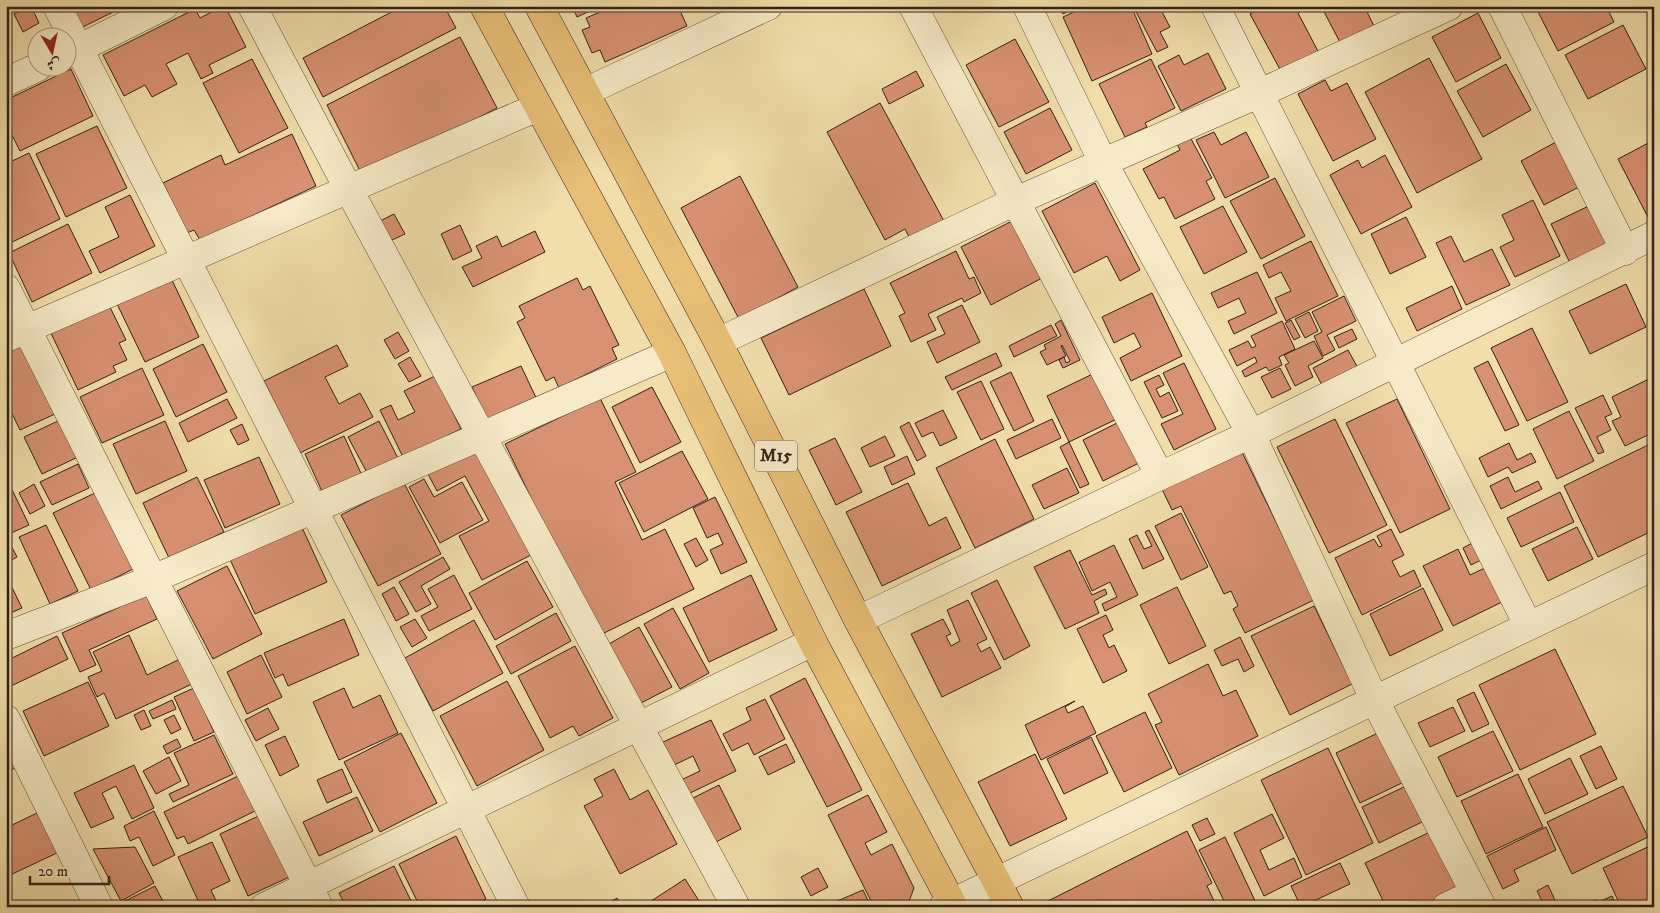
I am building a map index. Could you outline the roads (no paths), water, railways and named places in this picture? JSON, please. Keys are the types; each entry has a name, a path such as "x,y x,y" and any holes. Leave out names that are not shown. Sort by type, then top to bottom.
{"highway":[{"name":"M15","path":"484,6 672,353 813,642 950,905"},
{"name":"M15","path":"540,6 718,342 858,620 1010,907"}],"street":[{"path":"57,6 65,28"},
{"path":"78,49 164,6"},
{"path":"252,6 349,190 736,907"},
{"path":"585,92 768,6"},
{"path":"913,6 1160,476"},
{"path":"1027,6 1103,162 1251,434 1374,699 1479,900 1446,907"},
{"path":"1214,6 1528,625"},
{"path":"718,342 1016,201 1258,94 1449,6"},
{"path":"1502,6 1625,250"},
{"path":"78,60 185,259 314,508 516,907"},
{"path":"6,82 28,72"},
{"path":"17,333 538,107"},
{"path":"858,620 1251,434 1654,235"},
{"path":"6,288 17,333 154,579 314,896"},
{"path":"6,636 154,579 672,353"},
{"path":"950,905 1374,699 1654,566"},
{"path":"264,907 314,896 466,809 813,642"},
{"path":"6,720 99,907"}]}
